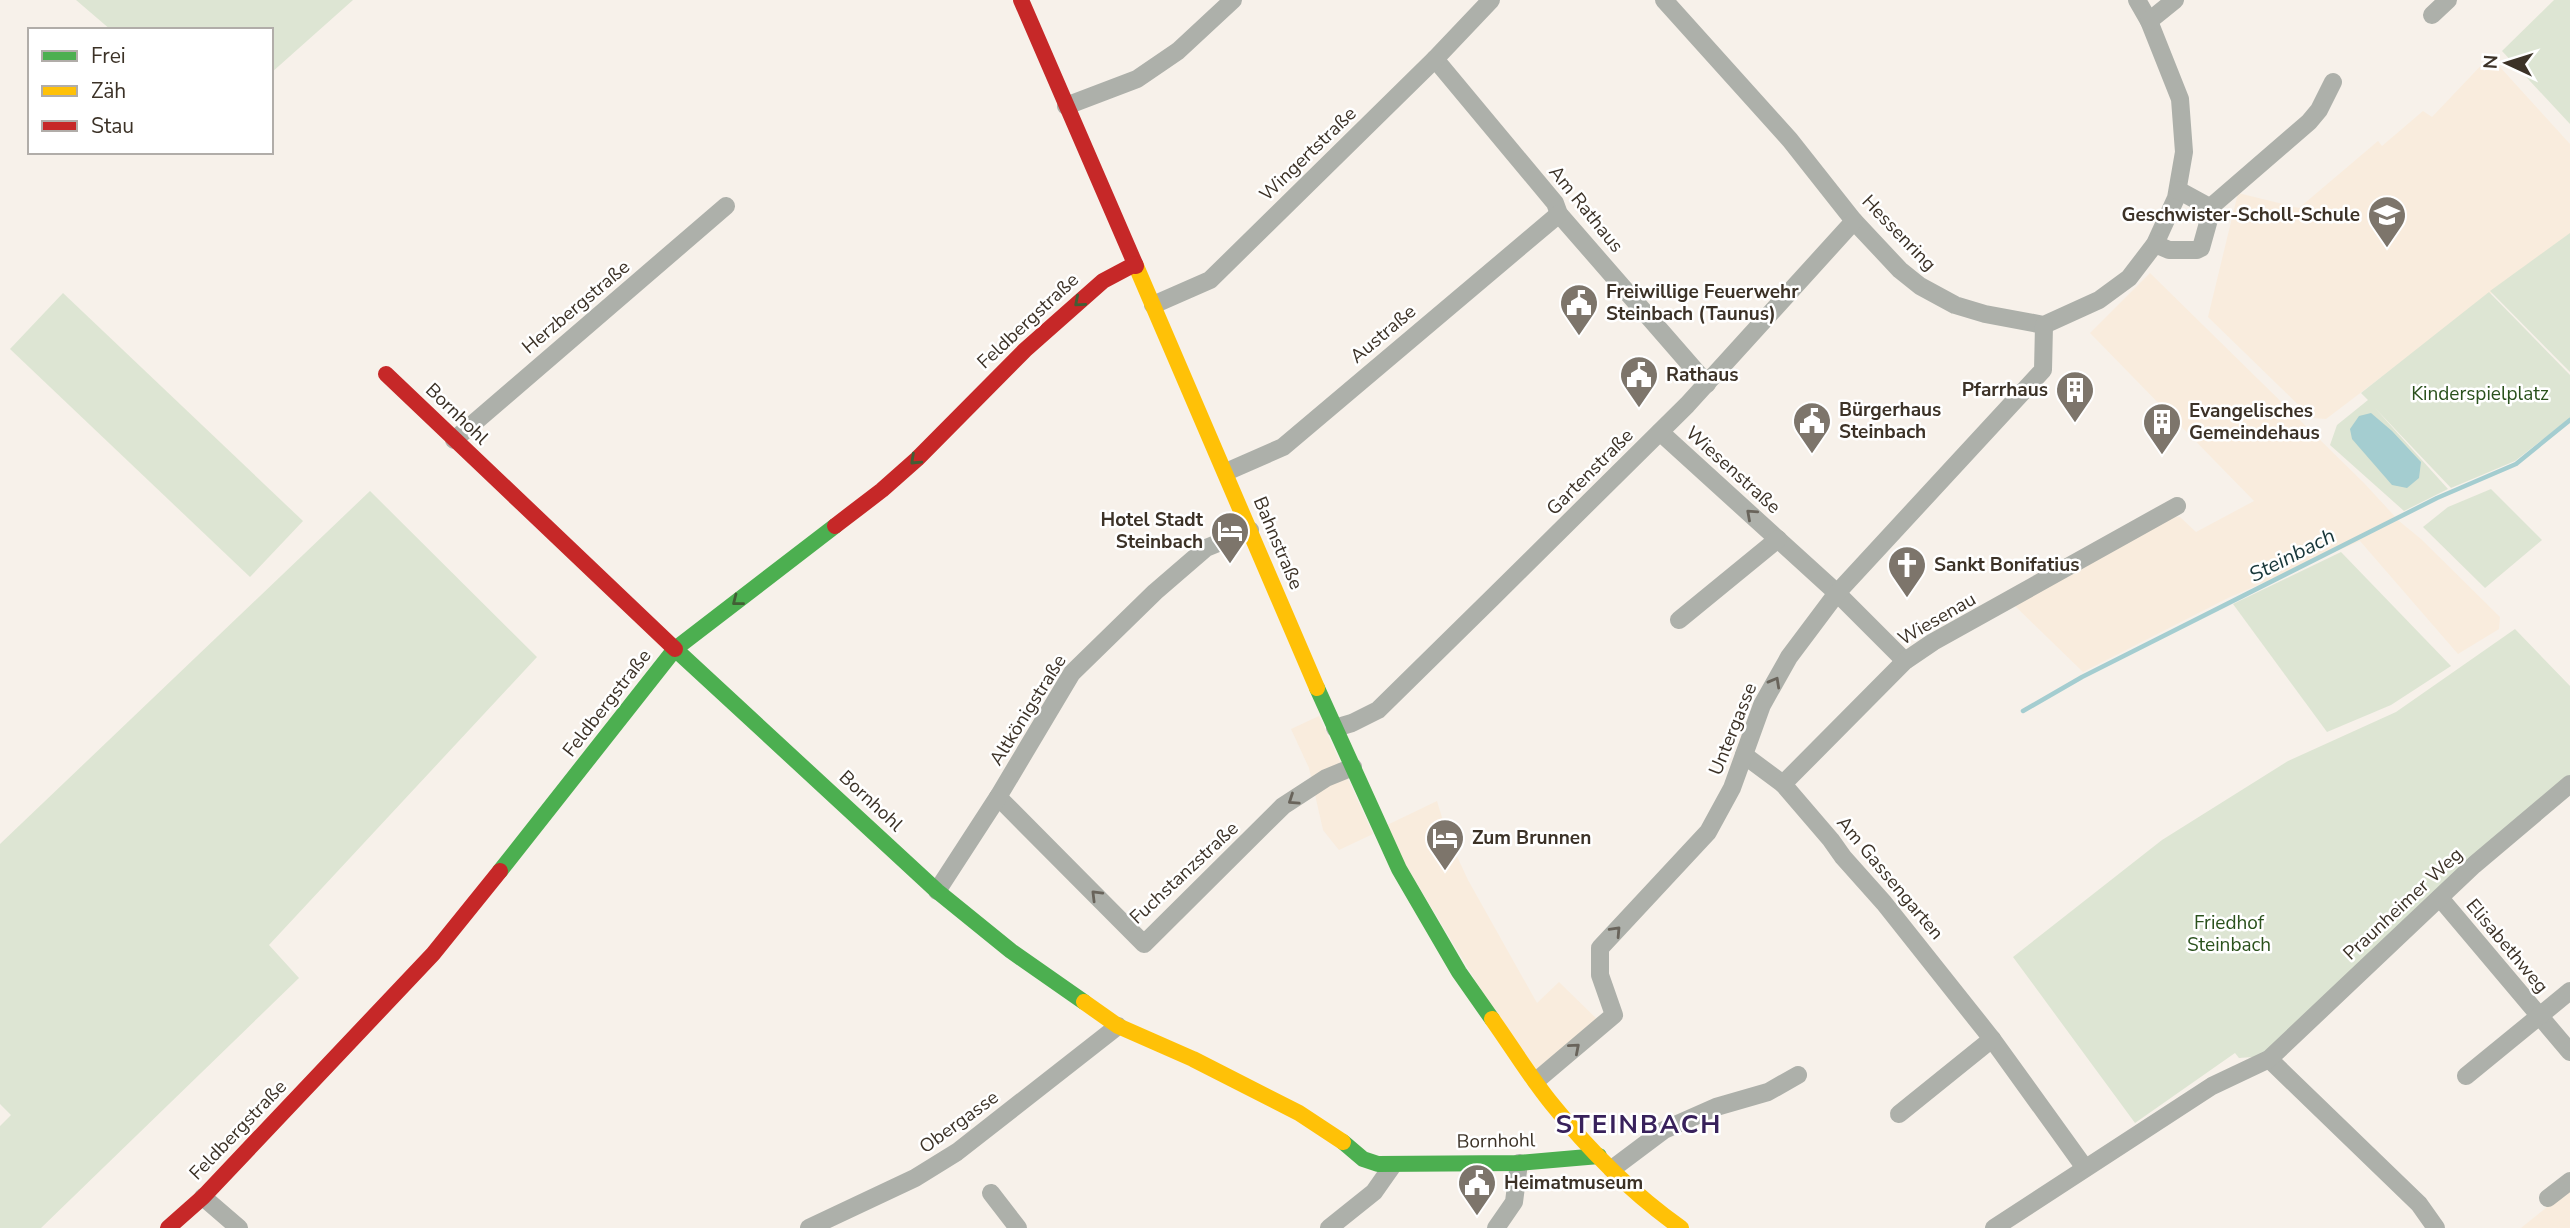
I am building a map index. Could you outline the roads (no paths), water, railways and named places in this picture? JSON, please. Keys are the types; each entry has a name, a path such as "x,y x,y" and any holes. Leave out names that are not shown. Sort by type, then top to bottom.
{"street":[{"name":"Bahnstraße","path":"1021,0 1335,728 1399,869 1458,972 1536,1082 1570,1125 1606,1163 1654,1209 1681,1228"},
{"path":"1066,106 1137,79 1178,51 1233,0"},
{"name":"Hessenring","path":"1664,0 1804,156 1854,221 1900,270 1939,298 1985,314 2044,324"},
{"path":"2044,324 2089,305 2115,290 2136,271 2169,218 2178,190 2184,152 2179,99 2149,21 2137,0"},
{"path":"2149,21 2175,0"},
{"path":"2432,15 2447,0"},
{"name":"Wingertstraße","path":"1153,305 1210,280 1435,58 1479,4"},
{"name":"Am Rathaus","path":"1435,58 1555,203 1559,214 1707,384"},
{"path":"2155,244 2169,250 2199,250 2211,208 2309,122 2333,82"},
{"path":"2178,190 2211,208"},
{"name":"Herzbergstraße","path":"454,440 726,206"},
{"name":"Austraße","path":"1226,472 1283,447 1559,214"},
{"name":"Gartenstraße","path":"1335,728 1378,710 1707,384 1854,221"},
{"name":"Feldbergstraße","path":"168,1228 203,1197 422,967 469,912 676,649 882,490 917,459 1025,350 1103,281 1135,264"},
{"name":"Untergasse","path":"1536,1082 1614,1015 1600,975 1600,947 1708,832 1732,788 1762,705 1789,657 1837,593 2043,370 2044,324"},
{"name":"Bornhohl","path":"386,374 676,649 937,891 1011,951 1118,1026 1193,1059 1299,1113 1334,1134 1363,1158 1378,1164 1606,1163"},
{"name":"Wiesenstraße","path":"1660,432 1837,593 1905,661"},
{"name":"Wiesenau","path":"1783,785 1905,661 1933,642 2177,506"},
{"name":"Altkönigstraße","path":"937,891 998,797 1059,694 1085,659 1206,548 1250,530"},
{"name":"Wiesenstraße","path":"1679,620 1778,539"},
{"name":"Am Gassengarten","path":"1744,755 1783,785 1900,922 1992,1039 2085,1168"},
{"name":"Fuchstanzstraße","path":"998,797 1144,944 1283,806 1325,778 1353,767"},
{"name":"Praunheimer Weg","path":"1994,1228 2212,1086 2269,1059 2474,865 2570,784"},
{"name":"Elisabethweg","path":"2440,898 2570,1052"},
{"path":"2466,1076 2570,991"},
{"name":"Obergasse","path":"809,1228 915,1178 957,1152 1118,1026"},
{"path":"1899,1114 1992,1039"},
{"path":"2269,1059 2418,1204 2436,1228"},
{"path":"1606,1163 1664,1130 1716,1107 1768,1092 1798,1075"},
{"path":"1496,1228 1514,1202 1519,1163"},
{"path":"1329,1228 1374,1192 1393,1165"},
{"path":"2548,1198 2570,1181"},
{"path":"990,1193 1018,1228"},
{"path":"203,1197 239,1228"}],"water":[{"path":"2371,413 2421,462 2419,478 2407,488 2392,485 2352,439 2350,429 2359,416"}],"waterway":[{"name":"Steinbach","path":"2023,711 2082,677 2437,498 2516,464 2570,420"}],"place":[{"name":"Geschwister-Scholl-Schule","path":"2387,249"},
{"name":"Freiwillige Feuerwehr Steinbach (Taunus)","path":"1579,337"},
{"name":"Rathaus","path":"1639,409"},
{"name":"Pfarrhaus","path":"2075,424"},
{"name":"Bürgerhaus Steinbach","path":"1812,455"},
{"name":"Evangelisches Gemeindehaus","path":"2162,456"},
{"name":"Hotel Stadt Steinbach","path":"1230,565"},
{"name":"Sankt Bonifatius","path":"1907,599"},
{"name":"Zum Brunnen","path":"1445,872"},
{"name":"Heimatmuseum","path":"1477,1217"}],"district":[{"name":"STEINBACH","path":"1639,1124"}],"park label":[{"name":"Kinderspielplatz","path":"2480,394"},
{"name":"Friedhof Steinbach","path":"2229,934"}]}
